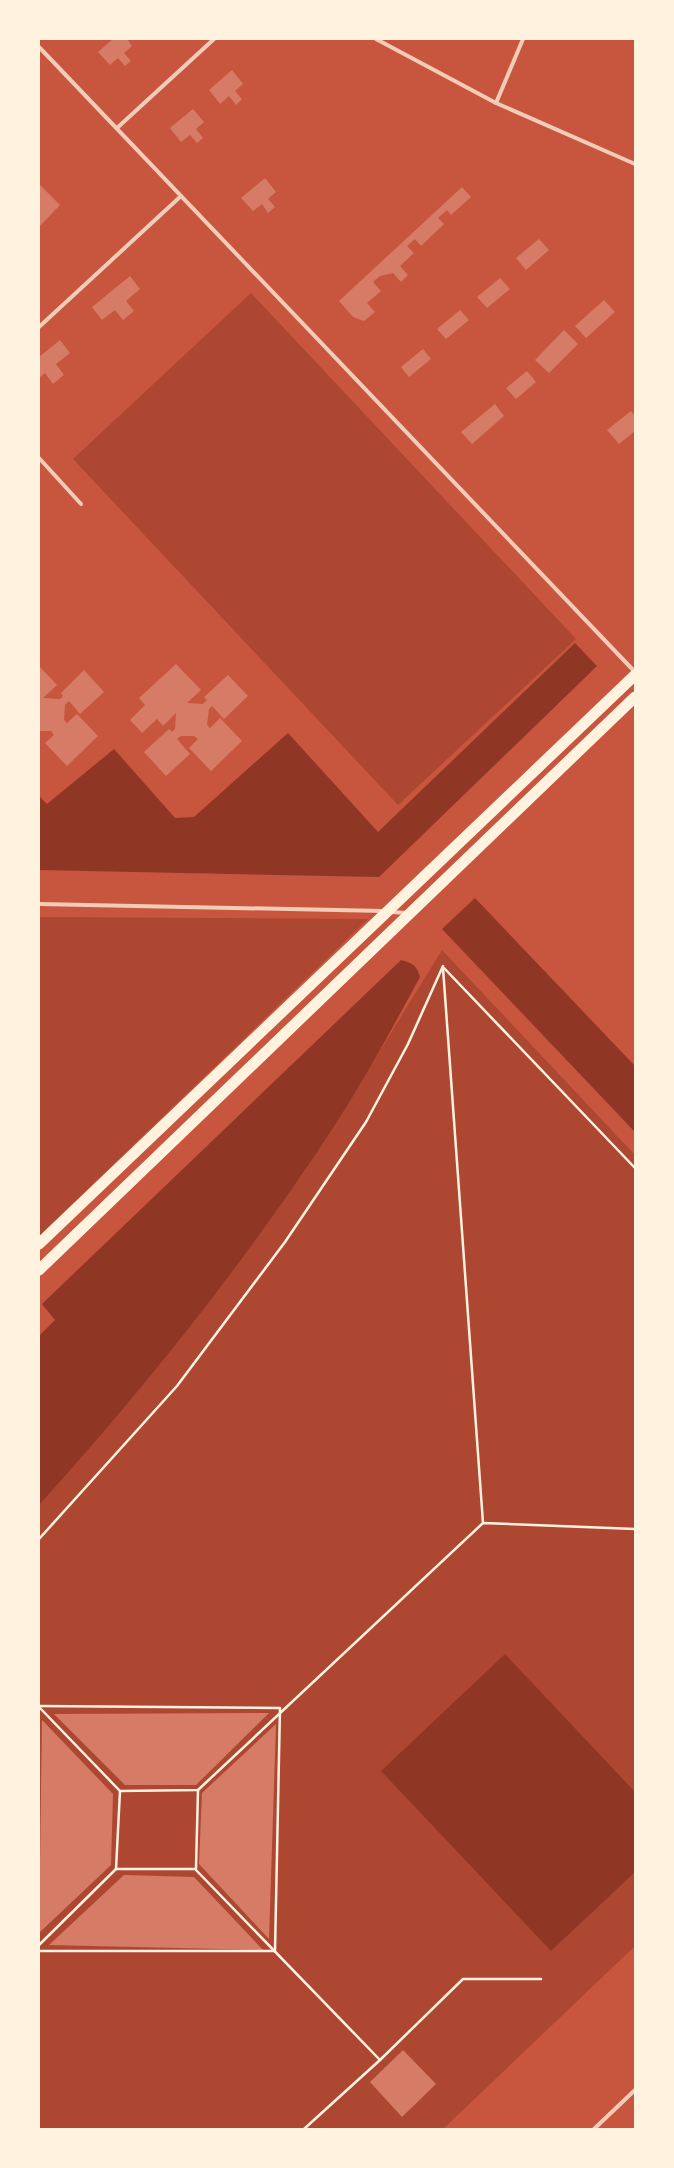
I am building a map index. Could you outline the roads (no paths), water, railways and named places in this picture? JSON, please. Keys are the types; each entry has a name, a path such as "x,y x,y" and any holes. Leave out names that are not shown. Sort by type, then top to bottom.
{"main road":[{"path":"39,1244 635,673"},
{"path":"39,1270 635,697"}],"lane":[{"path":"117,128 214,39"},
{"path":"376,39 496,103 635,164"},
{"path":"496,103 523,39"},
{"path":"39,47 635,673"},
{"path":"39,327 181,196"},
{"path":"39,458 81,504"},
{"path":"39,904 409,913"},
{"path":"594,2129 635,2090"}]}
